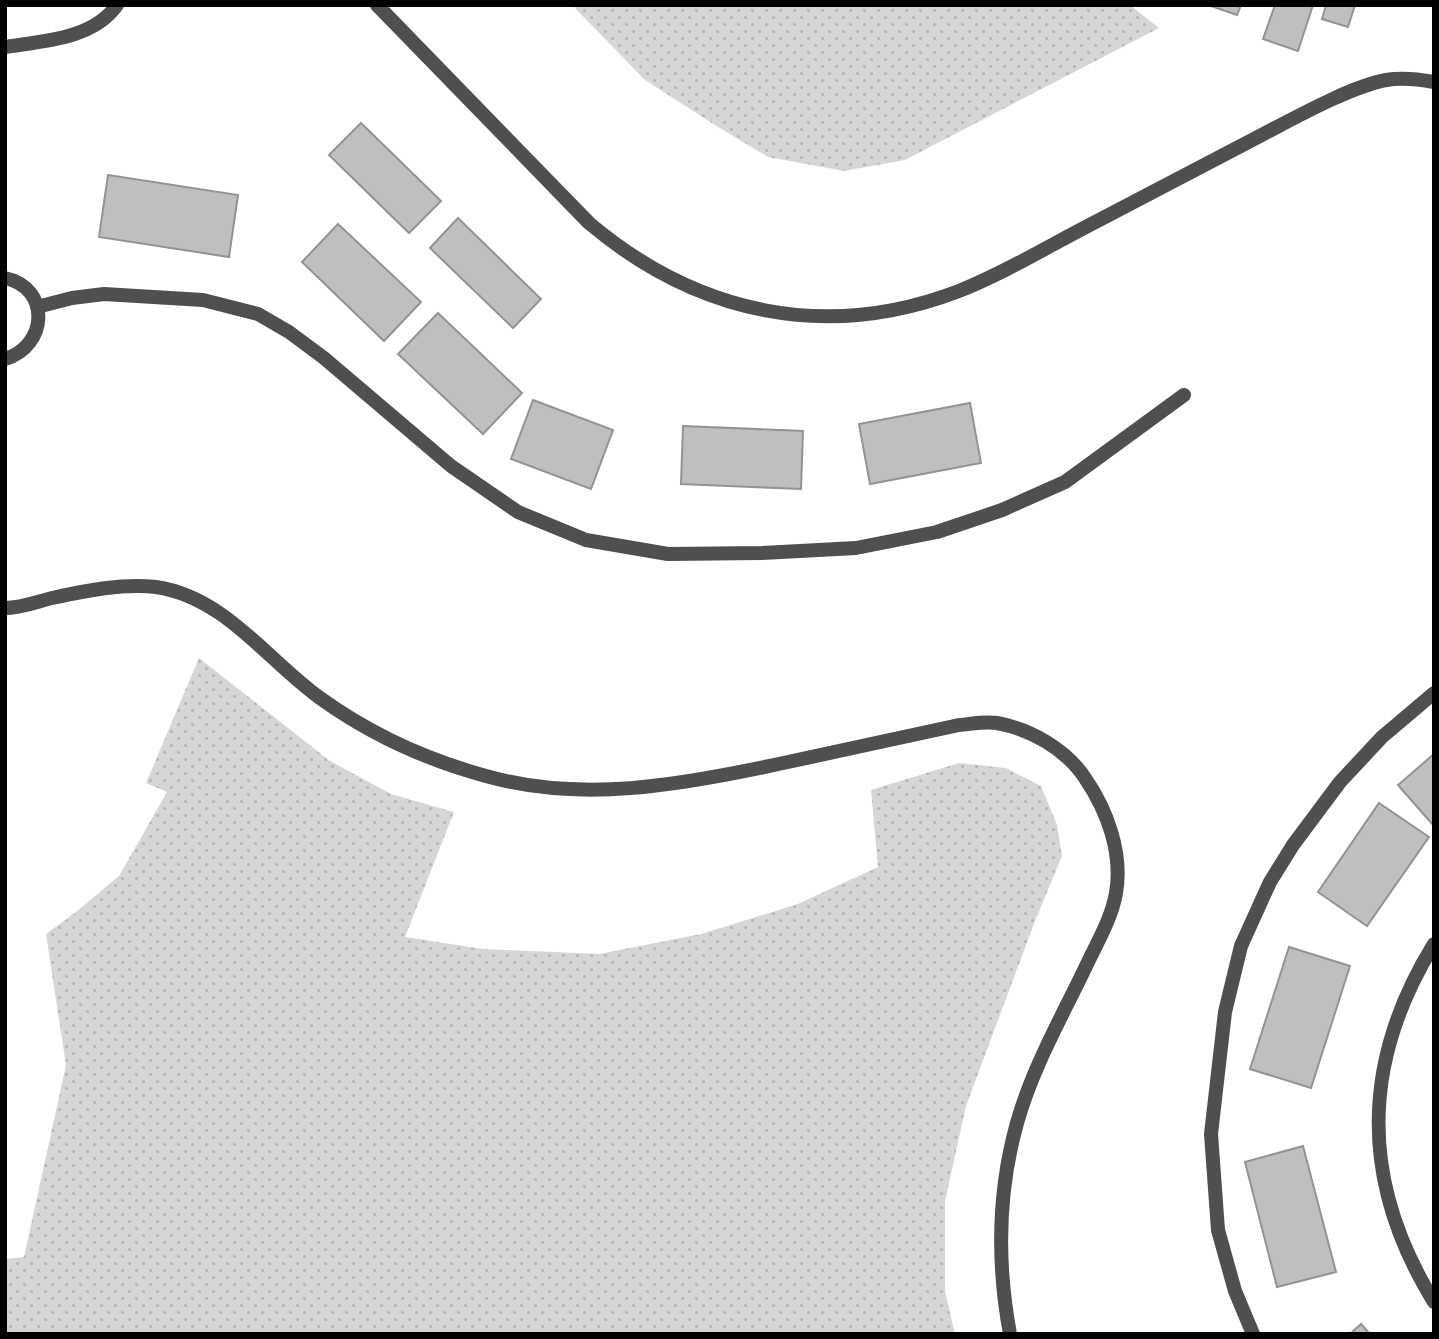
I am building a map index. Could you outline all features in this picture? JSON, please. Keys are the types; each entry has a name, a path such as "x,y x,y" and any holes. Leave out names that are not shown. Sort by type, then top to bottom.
{"street":[{"path":"5,47 53,40 99,25 117,5"},
{"path":"377,5 589,223 618,248 662,275 704,294 752,309 799,315 848,316 898,310 960,290 1268,132 1360,88 1387,80 1414,79 1434,82"},
{"path":"5,278 29,292 39,316 34,339 25,350 5,359"},
{"path":"37,307 72,298 104,294 203,300 258,314 289,332 324,358 451,466 518,512 586,540 668,554 856,548 937,532 1002,510 1065,482 1184,395"},
{"path":"5,607 127,586 155,587 179,592 204,602 223,615 321,699 397,745 489,777 541,786 592,791 654,788 723,776 959,725 995,723 1026,731 1056,748 1079,768 1096,793 1109,825 1116,856 1116,893 1105,926 1046,1046 1017,1123 1006,1172 1002,1208 1003,1291 1010,1334"},
{"path":"1253,1334 1235,1291 1218,1230 1211,1134 1225,1012 1241,946 1270,883 1287,854 1340,782 1382,737 1434,693"},
{"path":"1434,944 1423,961 1397,1020 1377,1107 1378,1139 1386,1193 1412,1267 1434,1302"}],"shaded area":[{"path":"572,5 1130,5 1159,28 905,160 844,171 768,157 718,127 645,80"},
{"path":"199,658 330,761 391,794 454,812 405,937 483,949 599,954 701,934 798,904 878,867 871,790 959,763 1006,768 1041,786 1057,825 1062,856 966,1106 945,1201 945,1291 955,1334 5,1334 5,1259 24,1257 66,1065 46,934 119,876 167,792 146,783"}],"building":[{"path":"1208,5 1241,5 1237,15"},
{"path":"1275,5 1313,5 1298,51 1263,39"},
{"path":"1326,5 1355,5 1348,27 1322,19"},
{"path":"361,123 441,201 409,233 329,155"},
{"path":"108,175 238,195 229,257 99,237"},
{"path":"458,218 541,299 513,328 430,248"},
{"path":"338,224 421,302 384,341 302,262"},
{"path":"438,313 522,393 483,434 398,354"},
{"path":"533,400 613,430 591,489 511,459"},
{"path":"970,403 981,463 870,484 859,424"},
{"path":"683,426 803,431 801,489 681,484"},
{"path":"1434,754 1434,826 1398,785"},
{"path":"1379,803 1429,837 1367,926 1318,892"},
{"path":"1289,947 1350,966 1311,1088 1250,1069"},
{"path":"1303,1146 1336,1272 1277,1287 1245,1162"},
{"path":"1361,1324 1370,1334 1350,1334"}]}
